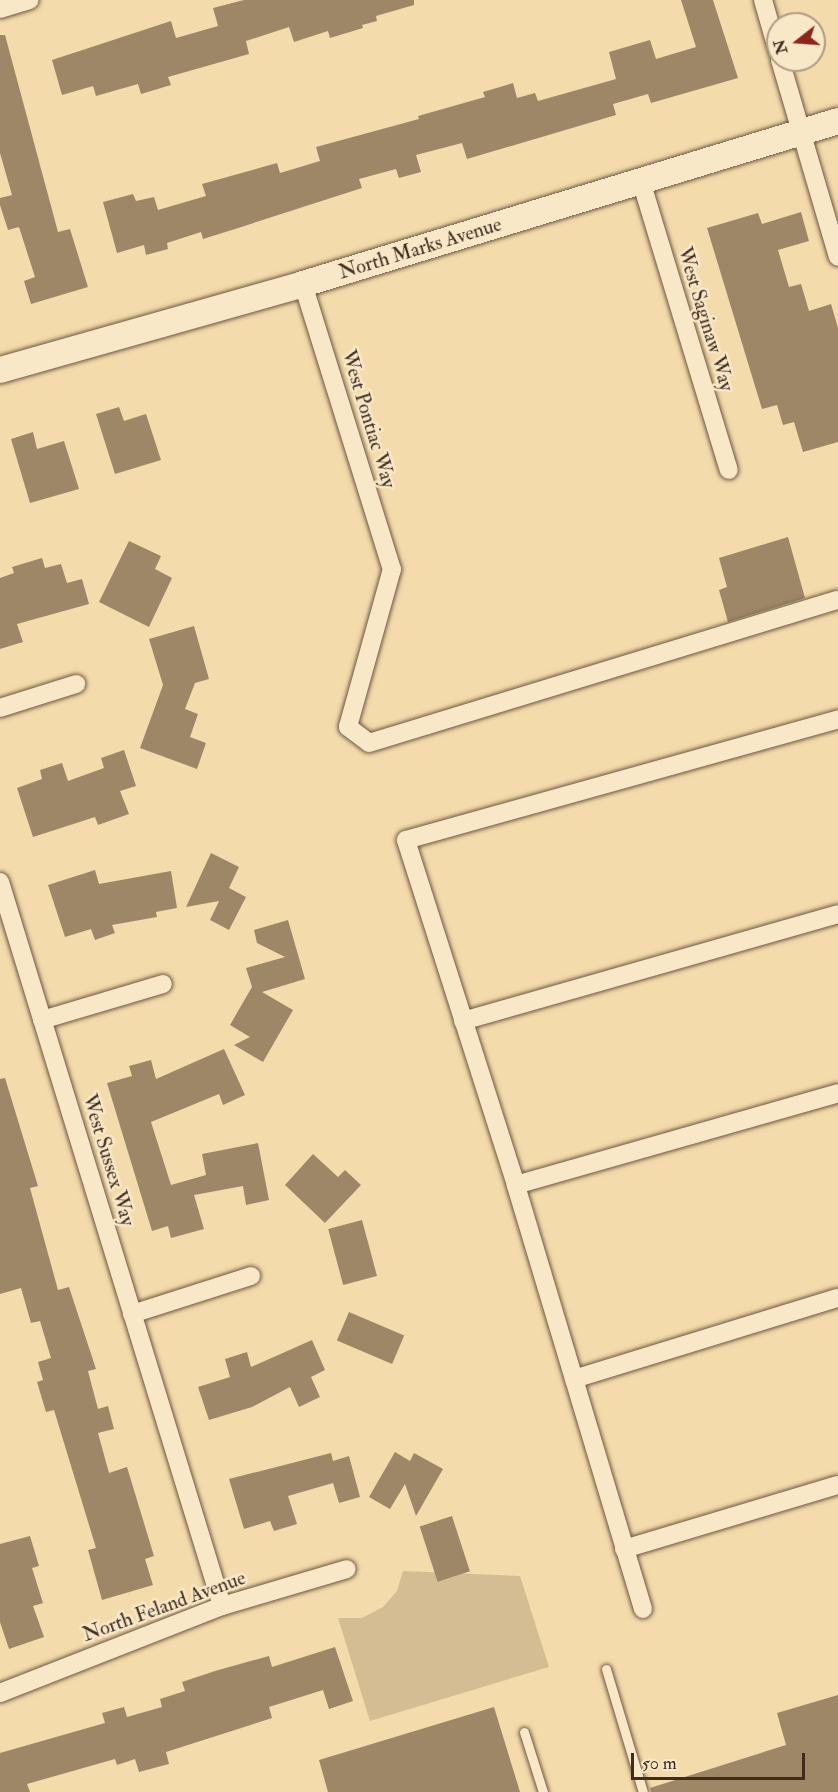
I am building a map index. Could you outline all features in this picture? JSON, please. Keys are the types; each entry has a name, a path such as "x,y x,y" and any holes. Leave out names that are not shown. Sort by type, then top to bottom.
{"main road":[{"name":"North Marks Avenue","path":"0,370 303,284 838,121"}],"street":[{"path":"0,9 30,0"},
{"path":"784,72 838,257"},
{"name":"West Saginaw Way","path":"641,181 729,470"},
{"name":"West Pontiac Way","path":"303,284 392,568 348,727 369,742 838,600"},
{"path":"0,708 76,684"},
{"path":"643,1609 516,1185 406,840 838,719"},
{"name":"West Sussex Way","path":"0,882 222,1606"},
{"path":"464,1021 838,914"},
{"path":"42,1020 163,984"},
{"path":"516,1185 838,1093"},
{"path":"132,1314 251,1276"},
{"path":"574,1379 838,1298"},
{"path":"624,1549 838,1485"},
{"name":"North Feland Avenue","path":"0,1693 222,1606 347,1569"}],"lane":[{"path":"606,1669 643,1792"},
{"path":"524,1732 543,1792"}],"shaded area":[{"path":"403,1571 520,1576 549,1667 370,1721 338,1618 362,1618 383,1607 397,1591"}],"building":[{"path":"244,0 414,0 414,5 376,16 377,21 362,25 363,28 330,38 328,31 294,42 289,27 246,41 249,54 168,77 171,85 141,94 138,84 96,96 93,86 62,95 52,60 171,21 176,38 218,26 213,8"},
{"path":"681,0 713,0 738,78 651,103 648,94 613,104 616,115 467,159 462,143 416,155 421,172 399,178 396,169 359,179 362,188 203,239 201,232 167,243 168,249 146,255 144,245 117,253 103,202 133,194 136,201 154,197 158,210 206,196 202,184 277,163 280,173 320,161 316,147 419,119 418,116 485,97 483,92 513,83 517,98 535,93 538,101 616,79 609,52 650,40 656,59 696,47"},
{"path":"0,35 5,35 58,232 70,229 88,287 31,304 24,281 35,277 19,227 8,230 0,205 0,198 12,195 0,153"},
{"path":"801,212 809,241 778,250 789,287 801,284 809,311 831,304 838,328 838,442 803,452 794,422 783,425 777,405 762,409 707,228 758,213 762,224"},
{"path":"119,407 124,421 146,414 161,460 115,474 96,414"},
{"path":"33,432 37,449 64,441 79,489 30,503 11,439"},
{"path":"788,537 805,598 728,622 719,590 727,587 719,558"},
{"path":"129,541 161,556 155,569 172,578 149,627 99,602"},
{"path":"42,558 45,568 61,564 67,583 82,579 89,604 17,624 23,642 0,649 0,578 14,573 12,567"},
{"path":"194,626 209,679 195,683 185,709 198,714 190,737 206,743 197,769 140,748 163,685 149,639"},
{"path":"124,750 136,786 120,791 129,814 98,825 95,817 33,837 17,788 42,779 40,770 62,763 68,781 104,768 101,758"},
{"path":"211,853 239,867 229,888 246,897 229,930 210,920 219,901 186,907"},
{"path":"95,870 99,884 171,871 177,908 156,912 157,917 112,925 115,933 95,940 91,929 65,937 48,885"},
{"path":"288,920 305,979 262,992 293,1010 263,1062 234,1045 250,1037 230,1025 252,987 246,968 285,957 257,943 254,930"},
{"path":"224,1049 245,1095 223,1105 219,1094 151,1122 171,1185 206,1175 202,1154 258,1143 269,1200 246,1205 243,1186 194,1195 204,1229 171,1238 168,1226 152,1231 107,1083 132,1076 129,1066 151,1060 156,1079"},
{"path":"5,1078 38,1186 30,1188 58,1290 69,1287 96,1369 88,1371 98,1409 108,1406 114,1429 98,1433 109,1473 127,1467 154,1556 145,1559 153,1585 102,1600 88,1550 96,1548 54,1410 46,1412 37,1382 43,1380 38,1362 51,1358 40,1321 31,1323 21,1288 0,1294 0,1079"},
{"path":"313,1154 338,1177 345,1170 361,1185 325,1223 285,1185"},
{"path":"362,1220 377,1276 343,1285 328,1229"},
{"path":"349,1312 404,1335 392,1364 337,1341"},
{"path":"312,1340 325,1370 311,1377 320,1397 299,1407 290,1387 252,1407 209,1420 198,1387 230,1377 225,1359 247,1352 251,1367"},
{"path":"395,1452 410,1461 414,1453 443,1469 416,1516 405,1484 390,1509 369,1497"},
{"path":"331,1453 333,1461 349,1456 360,1497 339,1503 333,1483 288,1496 297,1524 274,1531 270,1521 244,1529 229,1479"},
{"path":"452,1516 470,1571 438,1582 420,1527"},
{"path":"30,1536 39,1566 32,1568 43,1603 33,1606 44,1637 9,1649 0,1622 0,1544"},
{"path":"335,1647 353,1701 329,1709 323,1690 269,1707 272,1718 166,1752 169,1764 139,1772 135,1759 117,1765 115,1759 27,1784 30,1792 0,1792 0,1753 105,1723 102,1713 124,1707 127,1717 162,1707 160,1699 185,1691 182,1682 215,1671 269,1656 272,1667"},
{"path":"838,1695 838,1792 651,1792 650,1788 786,1745 777,1713"},
{"path":"494,1707 520,1792 328,1792 319,1760"}]}
